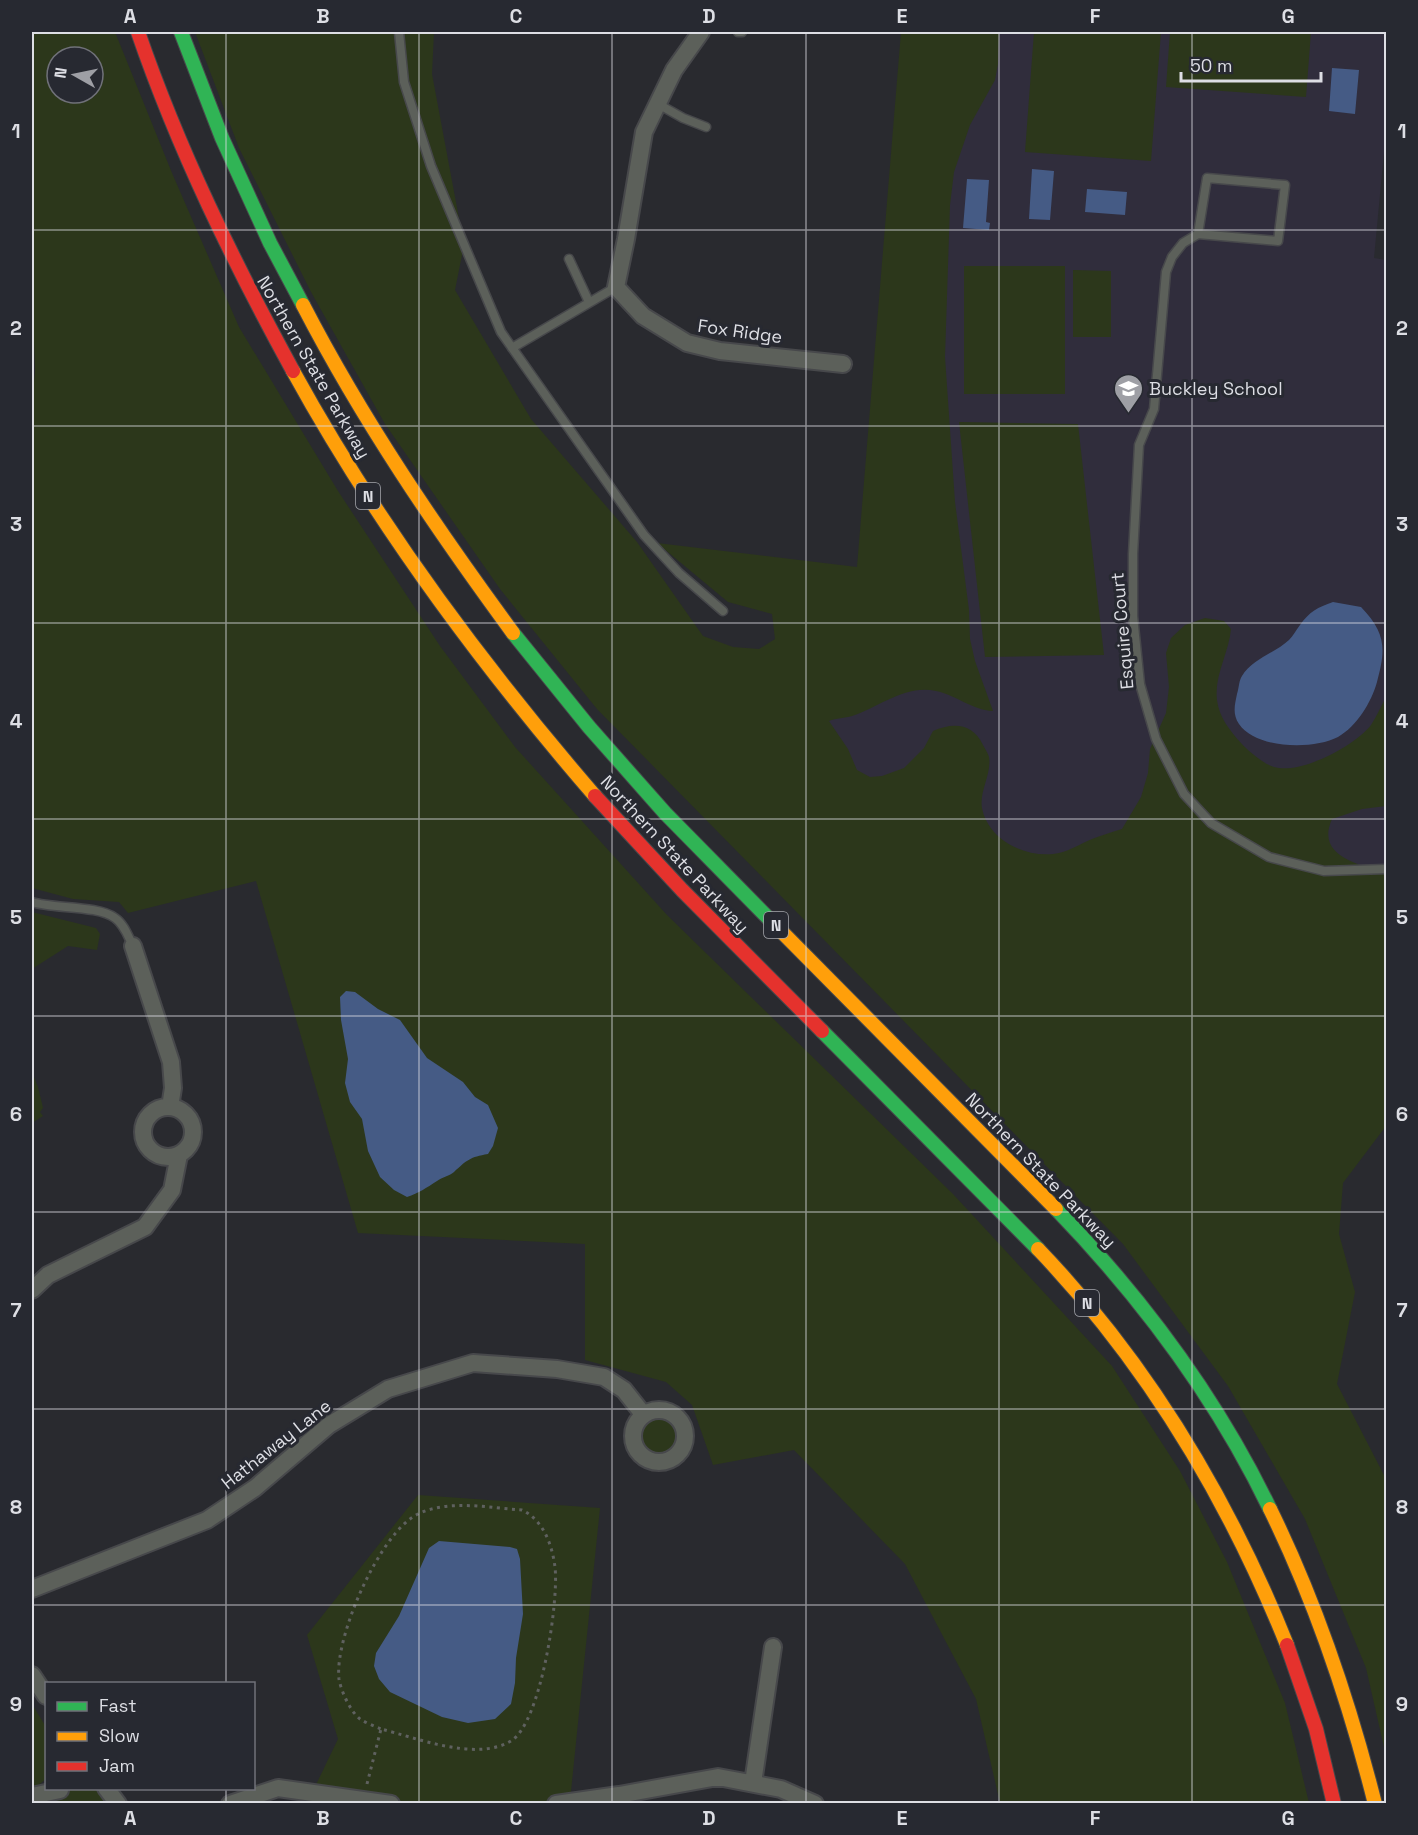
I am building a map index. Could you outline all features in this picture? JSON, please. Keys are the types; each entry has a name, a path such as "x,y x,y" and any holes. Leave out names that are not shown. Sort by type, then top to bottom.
{"highway":[{"name":"Northern State Parkway","path":"138,32 168,115 194,177 285,359 355,476 432,590 472,644 520,707 600,802 692,901 1052,1264 1097,1315 1159,1398 1196,1455 1229,1514 1272,1606 1306,1701 1334,1803"},
{"name":"Northern State Parkway","path":"182,32 197,75 249,199 310,319 378,436 454,550 494,605 582,718 668,816 1067,1220 1135,1297 1173,1348 1248,1464 1293,1554 1342,1681 1375,1803"}],"street":[{"path":"616,287 644,132 674,70 701,32"},
{"name":"Fox Ridge","path":"616,287 644,316 687,343 720,351 843,364"},
{"path":"133,945 171,1062 173,1088 170,1107"},
{"path":"32,1290 48,1275 145,1227 172,1190 179,1155 190,1144 193,1128 186,1114 178,1109 161,1107 153,1111 144,1125 145,1141 156,1154 179,1155"},
{"name":"Hathaway Lane","path":"32,1589 207,1520 255,1488 329,1425 388,1389 473,1364 557,1369 604,1377 624,1390 643,1414"},
{"path":"753,1783 773,1647"},
{"path":"32,1675 45,1694"},
{"path":"556,1803 619,1795 718,1777 781,1789 814,1803"},
{"path":"230,1803 278,1788 391,1803"},
{"path":"32,1796 57,1790"},
{"path":"50,1803 60,1790"},
{"path":"108,1790 118,1803"}],"lane":[{"path":"399,32 404,82 431,166 501,332 644,535 679,573 723,611"},
{"path":"658,104 706,127"},
{"path":"1207,177 1285,185 1278,241 1198,234 1207,177"},
{"name":"Esquire Court","path":"1198,234 1183,243 1172,257 1166,272 1154,409 1139,445 1133,554 1133,616 1140,684 1156,739 1184,794 1211,823 1269,857 1324,871 1386,869"},
{"path":"569,259 590,302"},
{"path":"512,348 616,287"},
{"path":"32,902 97,911 114,916 123,925 133,945"}],"path":[{"path":"442,1505 522,1510 534,1515 545,1531 555,1567 553,1622 535,1702 525,1727 512,1741 489,1749 462,1749 381,1729 359,1718 346,1700 339,1679 341,1646 371,1570 396,1531 417,1514 442,1505"},
{"path":"363,1800 381,1729"}],"shaded area":[{"name":"Buckley School","path":"901,32 1386,32 1386,131 1374,258 1386,260 1386,875 1047,865 915,844 799,731 879,676"}],"green space":[{"path":"32,32 115,32 172,173 239,327 338,491 440,646 515,747 667,915 953,1194 1112,1366 1180,1471 1227,1562 1285,1703 1309,1803 1000,1803 976,1699 905,1564 794,1450 713,1465 692,1405 666,1382 585,1360 585,1244 358,1233 256,881 128,913 119,902 73,899 32,888 32,404 35,371 32,282"},
{"path":"195,32 434,32 432,74 464,245 455,290 531,419 637,542 703,636 733,647 759,649 775,639 772,614 728,602 657,543 857,567 901,32 999,32 995,80 970,125 954,172 950,205 945,357 955,502 969,610 970,639 975,661 993,711 978,708 943,693 925,690 903,693 852,716 829,721 848,749 857,770 870,777 882,776 904,768 924,748 933,731 948,726 962,726 974,732 989,757 982,808 991,829 1008,844 1019,849 1053,854 1122,829 1141,797 1148,773 1150,749 1166,713 1169,687 1166,653 1171,638 1185,625 1205,618 1224,621 1231,629 1218,682 1218,706 1226,723 1237,738 1270,766 1298,767 1340,750 1353,742 1371,725 1386,697 1386,806 1362,809 1332,819 1328,832 1330,842 1343,857 1386,874 1386,1126 1343,1183 1339,1234 1355,1292 1337,1384 1386,1479 1386,1756 1366,1668 1305,1519 1228,1386 1123,1244 597,709 500,589 385,424 311,292 239,148"},
{"path":"1034,32 1161,32 1151,161 1025,152"},
{"path":"1170,32 1311,32 1306,97 1166,87"},
{"path":"964,266 1065,266 1065,394 964,394"},
{"path":"1073,270 1111,271 1111,337 1073,337"},
{"path":"959,422 1078,424 1104,655 985,657"},
{"path":"32,912 96,928 100,934 97,950 68,946 32,969"},
{"path":"32,1072 38,1087 43,1108 40,1112 43,1116 32,1123"},
{"path":"654,1410 664,1410 678,1417 685,1436 678,1455 664,1462 654,1462 644,1458 637,1451 633,1441 633,1431 637,1421 644,1414"},
{"path":"418,1495 600,1508 570,1801 556,1804 391,1804 312,1793 338,1739 307,1635"},
{"path":"32,1704 45,1725 45,1780 32,1790"},
{"path":"60,1790 107,1790 118,1804 50,1804"}],"water":[{"path":"1332,68 1359,70 1355,114 1329,111"},
{"path":"1032,169 1054,171 1050,220 1029,219"},
{"path":"967,179 989,180 986,222 990,223 989,230 963,228"},
{"path":"1087,189 1127,192 1125,215 1085,212"},
{"path":"1333,602 1361,607 1375,625 1382,642 1382,660 1377,682 1362,713 1351,727 1338,737 1314,744 1271,743 1247,732 1239,724 1235,713 1235,702 1242,676 1252,665 1289,640 1310,613"},
{"path":"346,991 355,992 378,1009 400,1020 427,1058 463,1082 475,1097 488,1105 498,1128 488,1154 469,1160 452,1173 407,1197 394,1190 380,1177 368,1151 362,1119 350,1102 345,1083 348,1059 341,1020 340,997"},
{"path":"439,1541 517,1549 520,1559 523,1614 516,1658 515,1683 511,1704 495,1719 468,1723 442,1717 390,1692 379,1679 374,1666 376,1653 399,1616 429,1548"}],"traffic: fast":[{"path":"181,32 222,138 270,243 303,305"},
{"path":"513,633 589,727 665,813 778,928"},
{"path":"822,1031 1038,1249"},
{"path":"1056,1209 1118,1278 1175,1350 1226,1427 1270,1509"}],"traffic: slow":[{"path":"303,305 350,390 402,473 456,554 513,633"},
{"path":"293,371 325,428 395,538 471,644 595,796"},
{"path":"778,928 1056,1209"},
{"path":"1038,1249 1115,1339 1150,1386 1182,1435 1239,1537 1287,1645"},
{"path":"1270,1509 1317,1617 1343,1691 1375,1804"}],"traffic: jam":[{"path":"138,32 171,120 208,205 293,371"},
{"path":"595,796 682,890 822,1031"},
{"path":"1287,1645 1316,1729 1334,1804"}],"place":[{"name":"Buckley School","path":"1128,414"}]}
